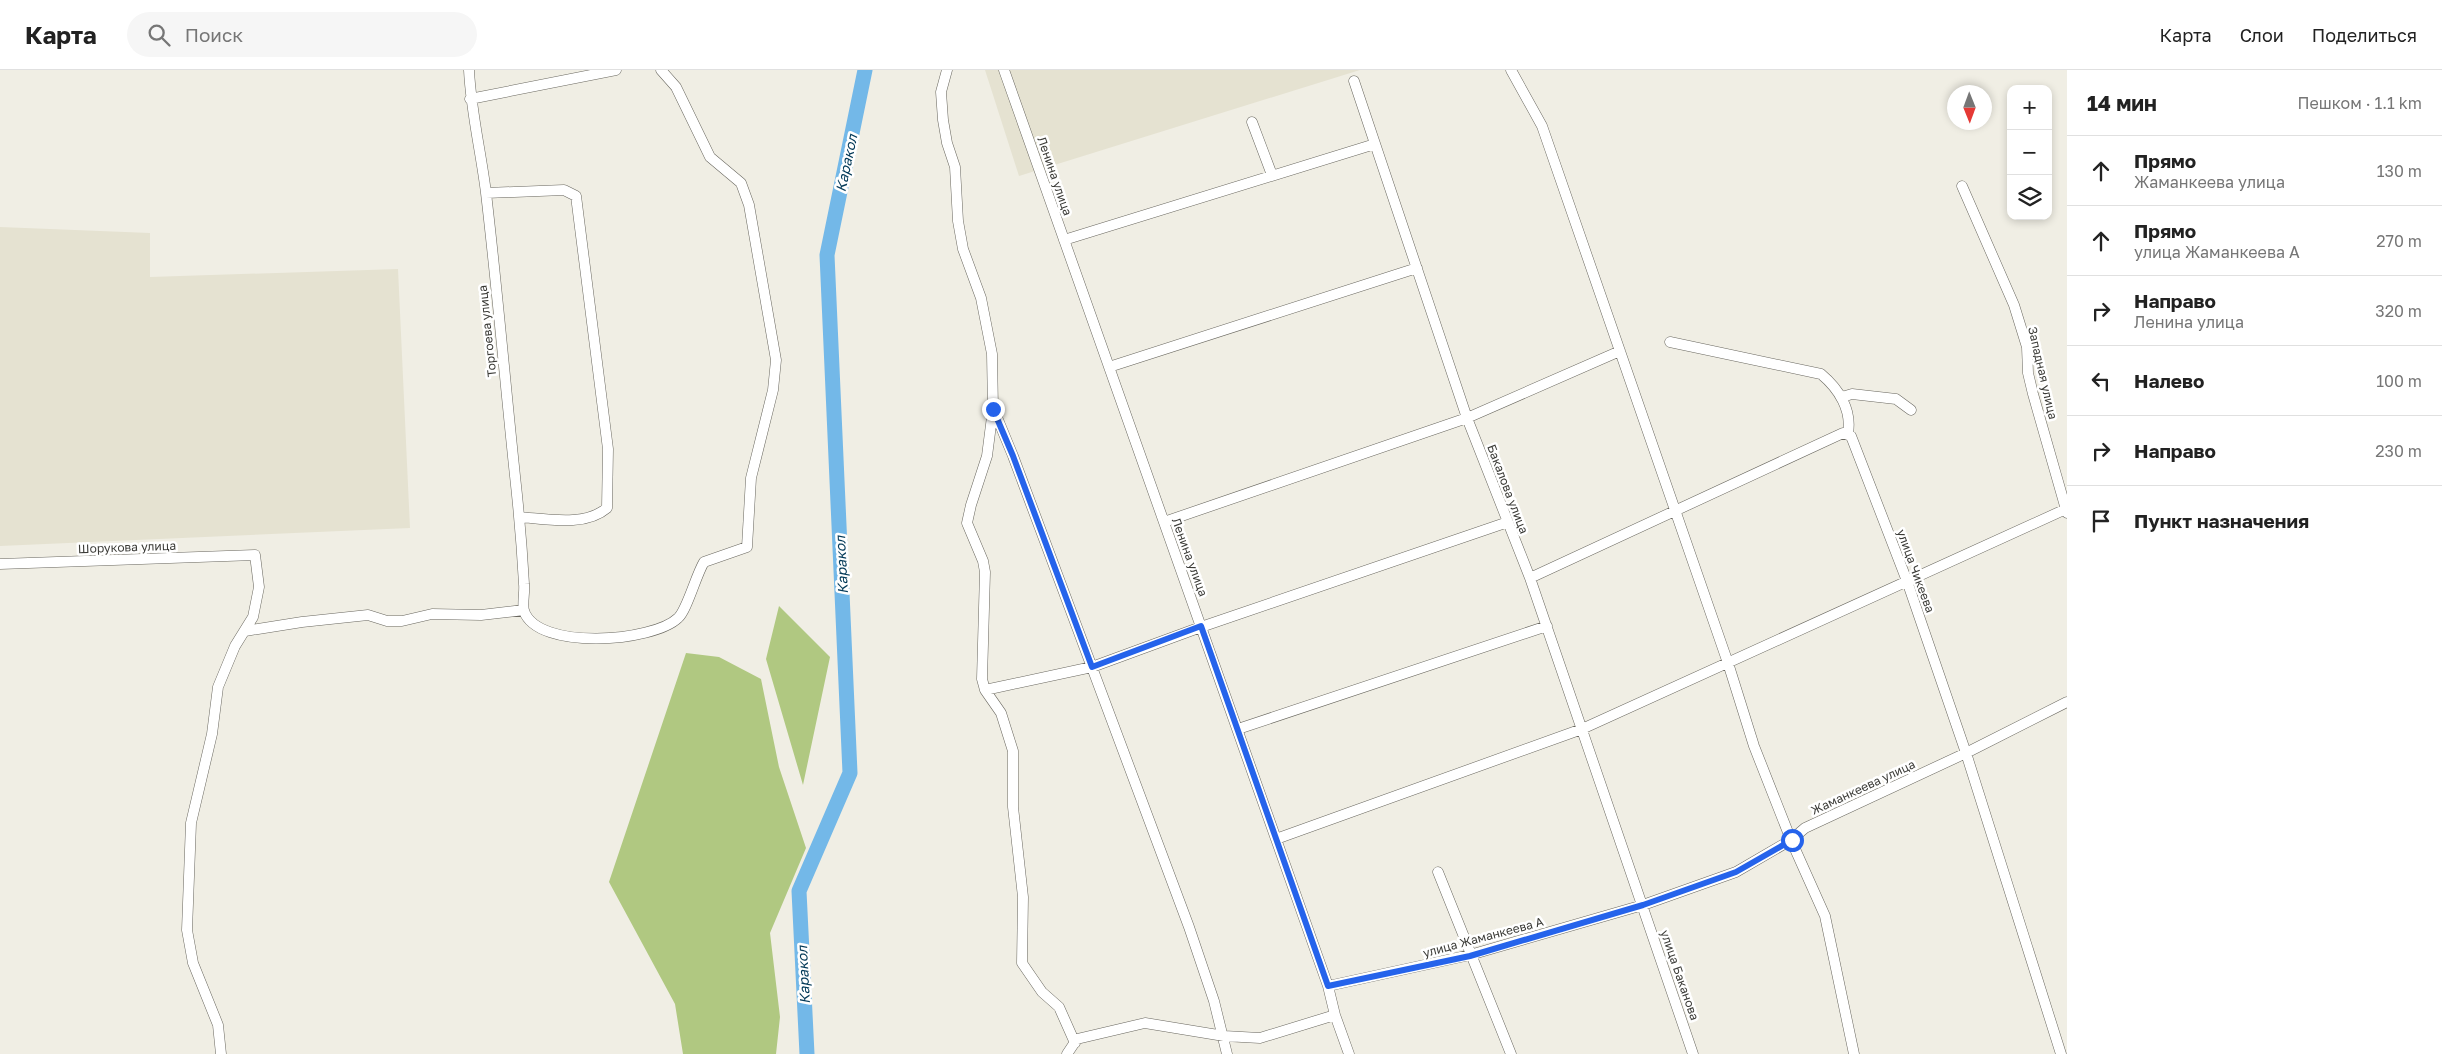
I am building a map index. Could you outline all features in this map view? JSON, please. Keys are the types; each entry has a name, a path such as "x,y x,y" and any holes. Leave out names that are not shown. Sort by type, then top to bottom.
{"street":[{"name":"Торгоева улица","path":"468,70 470,100 486,193 519,517 525,591 524,610"},
{"path":"470,100 616,70"},
{"path":"221,1054 218,1025 193,963 187,930 192,823 212,734 218,687 235,646 245,632 302,622 368,615 387,621 402,621 432,614 481,615 524,610 530,622 549,632 572,637 617,638 670,624 680,617 704,562 747,547 751,478 773,390 776,360 774,340 748,205 741,183 710,157 676,87 661,70"},
{"path":"947,70 941,92 943,120 947,143 955,167 958,221 963,249 981,298 989,327 992,354 993,409 987,456 967,523 983,561 985,572 982,661 985,690 1001,713 1013,752 1013,806 1023,897 1022,964 1042,992 1059,1007 1075,1043"},
{"name":"Ленина улица","path":"1004,70 1238,729 1328,986 1335,1015 1349,1054"},
{"path":"1511,70 1542,126 1728,663 1754,746 1825,916 1854,1054"},
{"name":"Бакалова улица","path":"1354,81 1467,418 1530,578 1643,905"},
{"path":"1252,122 1272,175"},
{"path":"1064,240 1375,144"},
{"name":"Западная улица","path":"1962,186 2014,304 2027,347 2028,373 2066,511"},
{"path":"486,193 564,190 576,196 608,449 608,508 589,519 554,520 519,517"},
{"path":"1109,367 1416,268"},
{"path":"1670,342 1822,374 1834,385 1842,397 1852,394 1896,399 1910,410"},
{"path":"1164,522 1467,418 1620,351"},
{"name":"улица Чикеева","path":"1842,397 1849,425 1848,433 1851,436 1906,582 1966,753 2061,1054"},
{"path":"993,409 1013,456 1189,927 1224,1036 1227,1054"},
{"path":"1530,578 1843,433 1848,433"},
{"path":"1276,839 1582,729 2066,511"},
{"path":"985,690 1092,667 1201,626 1508,522"},
{"name":"Шорукова улица","path":"0,564 255,555 258,587 253,617 245,632"},
{"path":"1238,729 1546,626"},
{"name":"Жаманкеева улица","path":"1643,905 1736,872 1792,840 1805,828 1966,753 2067,702"},
{"path":"1438,872 1470,956 1511,1054"},
{"name":"улица Жаманкеева А","path":"1328,986 1470,956 1643,905"},
{"name":"улица Баканова","path":"1643,905 1693,1054"},
{"path":"1068,1054 1078,1039 1145,1023 1224,1036 1260,1038 1335,1015"}],"shaded area":[{"path":"985,70 1360,70 1019,176"},
{"path":"0,227 150,233 150,277 398,269 410,528 0,546"}],"green space":[{"path":"779,606 830,657 803,785 766,659"},
{"path":"686,653 719,657 761,679 779,767 806,848 770,933 780,1017 776,1054 683,1054 675,1004 609,882"}],"waterway":[{"name":"Каракол","path":"807,1054 799,891 850,773 827,255 865,70"}],"route":[{"path":"993,409 1013,456 1092,667 1201,626 1328,986 1470,956 1643,905 1736,872 1792,840"}]}
